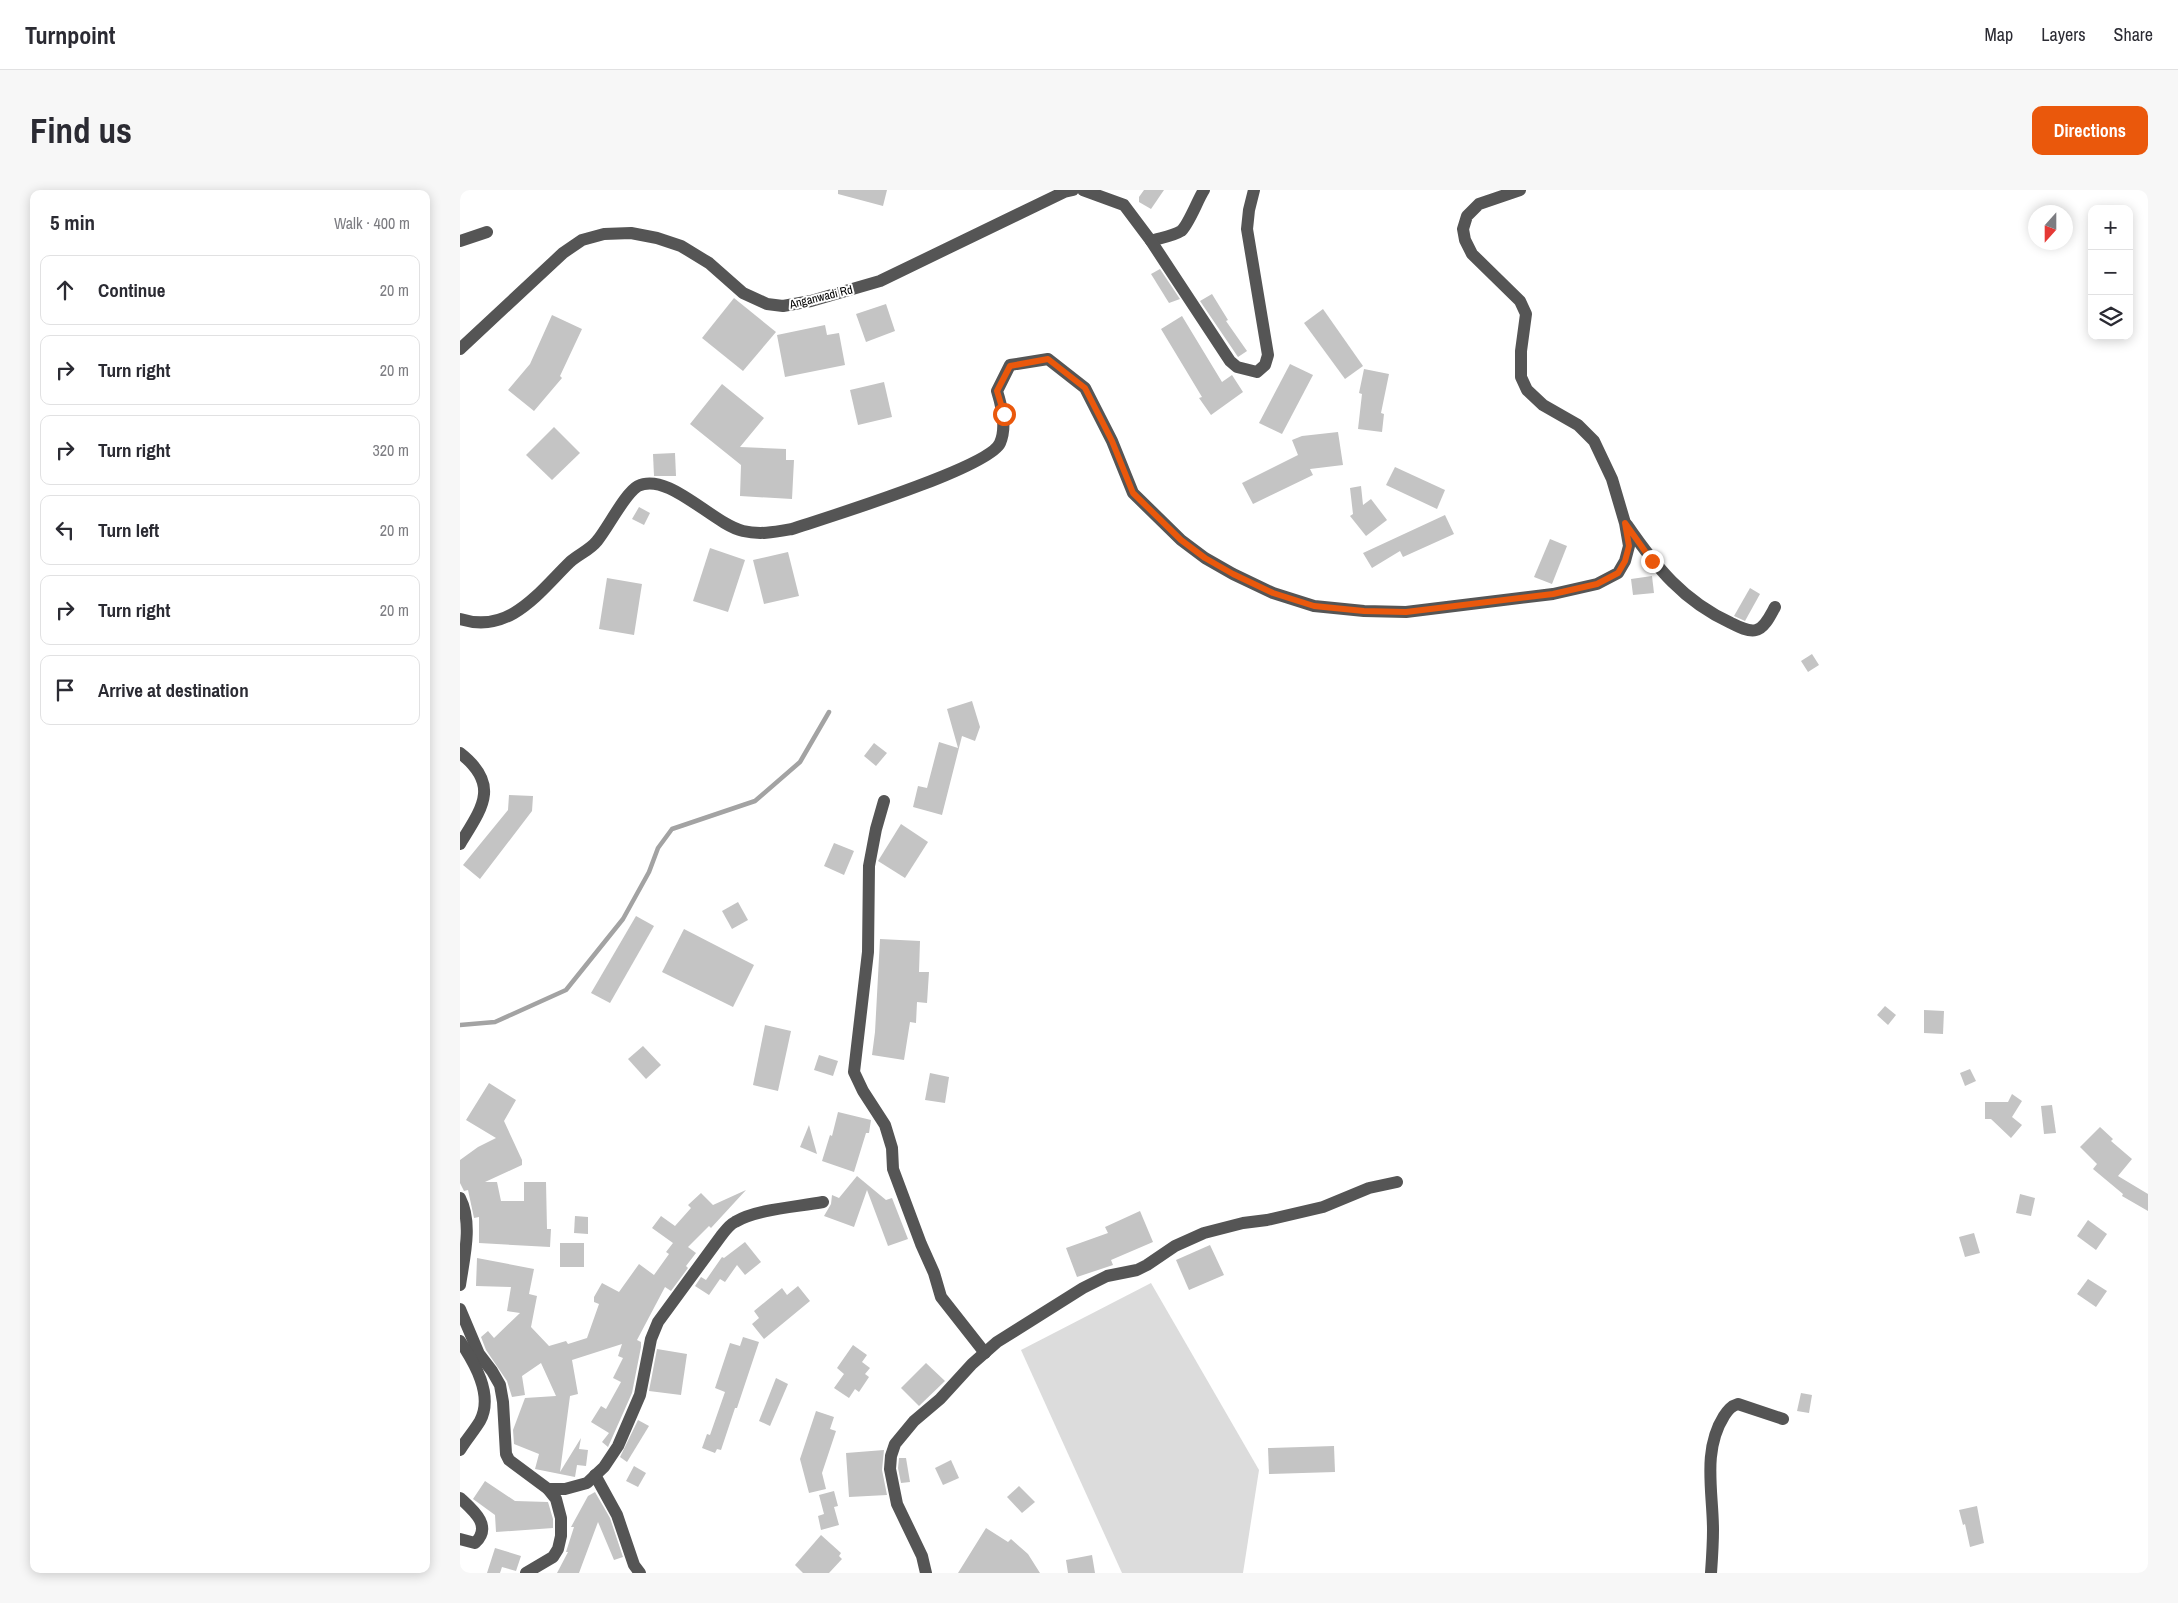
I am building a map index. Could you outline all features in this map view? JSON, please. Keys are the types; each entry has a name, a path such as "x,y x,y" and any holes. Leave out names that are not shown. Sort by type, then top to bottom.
{"street":[{"name":"Anganwadi Rd","path":"460,350 563,253 582,240 604,234 631,234 657,238 681,246 709,263 743,293 767,304 784,306 811,301 880,281 1055,196 1074,190"},
{"path":"1083,190 1088,190 1124,205 1151,241 1230,361 1237,367 1257,372 1264,365 1268,355 1247,228 1254,190"},
{"path":"1151,241 1179,233 1185,227 1194,206 1204,190"},
{"path":"460,619 472,623 491,622 509,616 528,605 572,560 596,543 628,494 638,486 648,484 667,487 726,525 742,531 764,534 792,529 962,468 992,453 1000,443 1004,414 997,391 1010,366 1048,359 1085,388 1112,441 1133,493 1181,540 1205,558 1273,593 1314,606 1364,611 1406,612 1553,594 1597,584 1618,573 1625,561 1629,546 1625,523 1612,479 1594,442 1578,424 1543,405 1527,390 1521,376 1521,352 1526,314 1520,300 1472,254 1465,240 1463,229 1466,216 1479,204 1520,190"},
{"path":"460,240 487,232"},
{"path":"1625,523 1652,561 1675,585 1709,613 1740,627 1756,630 1763,627 1775,607"},
{"path":"460,753 476,768 484,785 482,808 460,844"},
{"path":"884,801 869,866 868,952 854,1072 863,1091 885,1125 892,1148 893,1169 920,1244 934,1273 941,1297 985,1353"},
{"path":"926,1573 922,1556 897,1504 890,1469 891,1456 895,1444 914,1421 940,1399 997,1342 1083,1288 1107,1276 1142,1268 1175,1246 1204,1233 1323,1207 1369,1188 1397,1182"},
{"path":"460,1198 465,1207 467,1236 460,1285"},
{"path":"548,1489 565,1488 587,1483 604,1467 618,1446 633,1414 645,1376 651,1339 658,1322 732,1223 742,1218 823,1202"},
{"path":"460,1311 479,1354 500,1385 503,1402 506,1454 509,1460 548,1489 556,1499 561,1518 558,1549 552,1557 526,1573"},
{"path":"460,1341 483,1385 485,1404 481,1419 460,1450"},
{"path":"1711,1573 1713,1530 1710,1458 1713,1440 1720,1423 1729,1409 1738,1404 1783,1419"},
{"path":"595,1476 617,1515 634,1565 640,1573"},
{"path":"460,1498 481,1520 483,1529 480,1538 475,1543 460,1539"}],"shaded area":[{"path":"1151,1283 1259,1470 1243,1573 1122,1573 1021,1350"}],"building":[{"path":"838,190 887,190 883,206 838,194"},
{"path":"1144,190 1164,190 1151,209 1139,202 1139,197"},
{"path":"1160,269 1180,299 1169,303 1151,274"},
{"path":"1212,294 1228,320 1226,321 1247,351 1238,357 1200,301"},
{"path":"734,298 776,332 743,371 702,338"},
{"path":"886,304 895,331 866,342 856,314"},
{"path":"1323,309 1363,366 1345,379 1304,323"},
{"path":"552,315 582,329 560,376 562,378 534,411 508,390 530,364"},
{"path":"1182,316 1222,382 1232,375 1243,392 1211,415 1199,398 1202,397 1161,329"},
{"path":"825,325 827,335 839,333 845,365 785,377 777,335"},
{"path":"1290,364 1313,375 1282,434 1259,423"},
{"path":"1364,369 1389,374 1381,413 1384,414 1382,432 1358,429 1362,394 1359,393"},
{"path":"884,382 892,417 858,425 850,390"},
{"path":"722,384 764,418 740,447 786,449 786,460 794,460 792,499 740,496 741,465 690,424"},
{"path":"554,427 580,453 552,480 526,455"},
{"path":"1338,432 1343,465 1310,469 1313,475 1253,504 1242,483 1298,455 1292,440 1302,436"},
{"path":"675,453 676,476 654,476 653,454"},
{"path":"1395,467 1445,490 1437,509 1386,485"},
{"path":"1361,486 1363,505 1371,499 1387,520 1366,536 1350,516 1353,514 1350,488"},
{"path":"639,507 650,513 644,525 632,519"},
{"path":"1445,515 1454,534 1403,557 1400,551 1372,568 1363,553"},
{"path":"1550,539 1567,546 1552,584 1534,577"},
{"path":"710,548 745,560 728,612 693,601"},
{"path":"788,552 799,596 764,604 753,560"},
{"path":"1652,576 1654,593 1633,595 1631,579"},
{"path":"607,578 642,584 634,635 599,629"},
{"path":"1750,588 1760,594 1745,621 1734,616"},
{"path":"1812,654 1819,665 1808,672 1801,661"},
{"path":"972,701 980,727 975,741 962,736 942,815 913,807 918,786 927,788 939,742 958,748 947,709"},
{"path":"874,743 887,753 876,766 864,756"},
{"path":"509,795 533,796 532,811 480,879 463,865 508,810"},
{"path":"901,824 928,842 905,878 878,861"},
{"path":"834,843 854,851 844,875 824,866"},
{"path":"738,902 748,920 732,929 722,911"},
{"path":"636,916 654,926 610,1003 591,993"},
{"path":"684,929 754,965 733,1007 662,972"},
{"path":"880,939 920,941 919,972 929,972 927,1003 917,1002 916,1023 910,1022 904,1060 872,1055"},
{"path":"1885,1006 1896,1015 1888,1025 1877,1015"},
{"path":"1924,1010 1944,1011 1943,1034 1924,1033"},
{"path":"765,1025 791,1031 778,1091 753,1085"},
{"path":"643,1046 661,1065 646,1079 628,1059"},
{"path":"819,1055 838,1061 833,1076 814,1070"},
{"path":"1970,1069 1976,1081 1965,1086 1960,1073"},
{"path":"930,1073 949,1077 945,1103 925,1100"},
{"path":"489,1083 516,1100 504,1121 522,1160 522,1165 485,1182 497,1182 501,1201 524,1201 524,1182 546,1182 547,1229 551,1229 550,1247 479,1243 479,1217 474,1218 468,1190 464,1191 460,1183 460,1160 478,1147 496,1138 466,1120"},
{"path":"2012,1094 2022,1101 2012,1117 2022,1125 2011,1138 1991,1119 1985,1119 1985,1102 2008,1102"},
{"path":"2052,1105 2056,1133 2044,1134 2041,1106"},
{"path":"838,1112 871,1120 869,1133 866,1133 854,1172 822,1161 830,1135 832,1136"},
{"path":"809,1125 817,1154 800,1147"},
{"path":"2100,1127 2113,1139 2111,1141 2132,1159 2118,1176 2148,1194 2148,1211 2122,1196 2123,1194 2093,1169 2097,1164 2080,1147"},
{"path":"857,1176 886,1200 892,1198 908,1239 888,1246 867,1190 854,1227 824,1216 831,1204 832,1195 839,1198"},
{"path":"746,1190 711,1228 709,1226 688,1247 696,1253 686,1266 688,1268 671,1291 665,1287 637,1340 641,1342 641,1347 632,1393 608,1447 602,1442 609,1433 591,1422 601,1406 606,1409 621,1382 613,1378 623,1358 618,1356 622,1344 572,1360 578,1394 570,1396 560,1472 581,1438 579,1449 588,1450 586,1466 577,1465 575,1477 535,1469 539,1454 514,1444 513,1430 525,1398 556,1396 541,1363 522,1376 525,1395 512,1397 507,1381 486,1350 481,1337 488,1331 494,1338 520,1313 507,1311 511,1287 476,1286 477,1258 534,1269 529,1294 537,1296 531,1327 549,1346 566,1341 568,1344 587,1338 599,1304 594,1302 594,1297 602,1283 619,1292 639,1264 654,1275 669,1254 666,1252 673,1243 652,1228 661,1216 675,1226 691,1208 688,1205 701,1193 713,1205"},
{"path":"2020,1194 2035,1198 2031,1216 2016,1213"},
{"path":"1140,1211 1153,1242 1111,1260 1113,1265 1077,1277 1066,1248 1108,1233 1105,1227"},
{"path":"575,1216 588,1217 588,1234 574,1233"},
{"path":"2088,1220 2107,1234 2096,1250 2077,1236"},
{"path":"1974,1233 1980,1253 1965,1257 1959,1237"},
{"path":"745,1242 761,1262 745,1275 737,1265 725,1282 720,1279 709,1295 695,1286 701,1277 706,1280 722,1257 724,1258"},
{"path":"560,1243 584,1243 584,1267 560,1267"},
{"path":"1210,1245 1224,1275 1189,1290 1176,1260"},
{"path":"2088,1279 2107,1291 2096,1307 2077,1294"},
{"path":"798,1286 810,1301 764,1339 752,1324 759,1318 754,1311 782,1288 787,1295"},
{"path":"743,1337 759,1342 721,1450 717,1449 715,1453 702,1448 707,1434 710,1435 725,1392 715,1388 730,1343 740,1346"},
{"path":"853,1345 867,1355 862,1362 870,1368 865,1374 869,1377 859,1392 855,1389 849,1398 834,1388 844,1374 837,1368"},
{"path":"657,1349 687,1354 681,1395 649,1391"},
{"path":"926,1363 945,1381 919,1406 901,1388"},
{"path":"776,1378 788,1384 770,1426 759,1421"},
{"path":"1801,1393 1812,1395 1809,1413 1797,1411"},
{"path":"816,1411 834,1417 830,1429 836,1431 822,1473 826,1489 809,1493 800,1459"},
{"path":"638,1420 649,1426 627,1462 620,1457"},
{"path":"1334,1446 1335,1472 1269,1474 1268,1448"},
{"path":"884,1450 882,1470 887,1495 849,1497 846,1453"},
{"path":"899,1458 906,1458 910,1482 901,1483 898,1468"},
{"path":"951,1460 959,1478 943,1485 935,1468"},
{"path":"634,1466 646,1473 638,1487 626,1481"},
{"path":"485,1481 515,1501 548,1502 553,1519 553,1528 496,1532 495,1515 473,1499"},
{"path":"1019,1486 1035,1502 1022,1513 1007,1497"},
{"path":"834,1491 838,1506 834,1507 839,1525 821,1530 818,1516 824,1514 819,1495"},
{"path":"595,1492 610,1518 623,1557 614,1560 598,1522 579,1573 557,1573 568,1552 566,1552 574,1527 571,1527 588,1496"},
{"path":"1977,1506 1984,1543 1970,1547 1965,1524 1963,1525 1959,1510"},
{"path":"986,1528 1008,1542 1011,1539 1028,1554 1040,1573 958,1573"},
{"path":"821,1535 841,1553 839,1556 842,1559 829,1573 803,1573 795,1565"},
{"path":"495,1548 521,1556 516,1571 502,1567 500,1573 487,1573"},
{"path":"1092,1555 1095,1573 1068,1573 1066,1560"}],"waterway":[{"path":"460,1025 495,1022 566,990 623,919 649,872 658,848 672,829 755,801 800,762 829,712"}],"route":[{"path":"1004,414 997,391 1010,366 1048,359 1085,388 1112,441 1133,493 1181,540 1205,558 1233,574 1273,593 1314,606 1364,611 1406,612 1553,594 1597,584 1618,573 1625,561 1629,546 1625,523 1652,561"}]}
